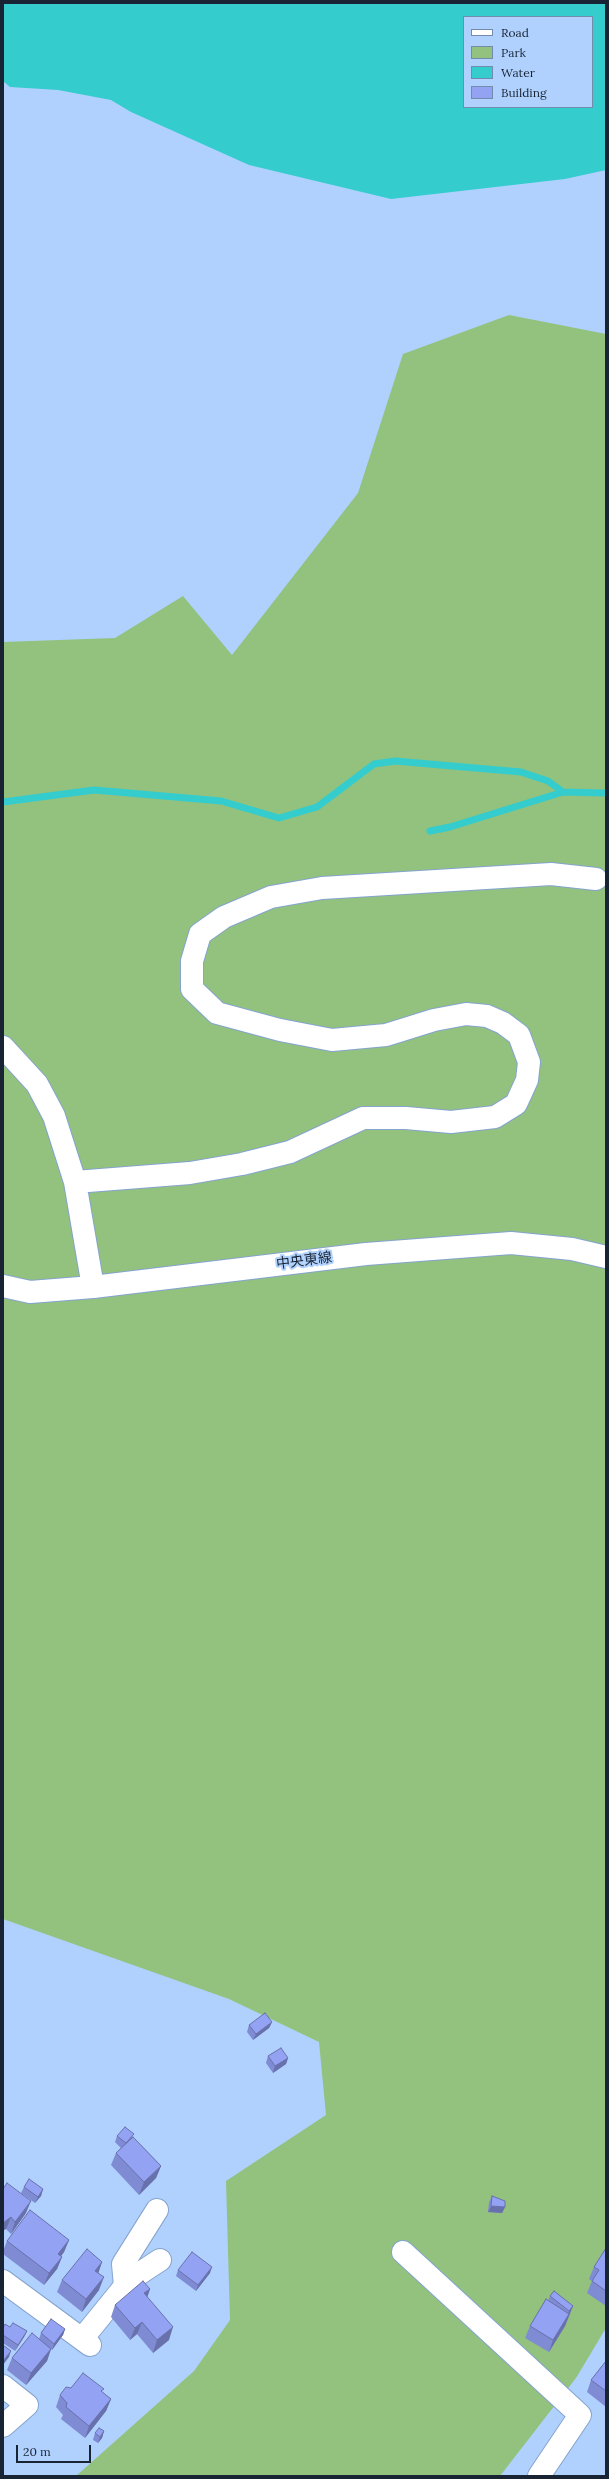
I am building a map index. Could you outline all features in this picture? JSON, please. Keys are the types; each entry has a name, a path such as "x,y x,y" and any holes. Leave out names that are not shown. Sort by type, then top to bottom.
{"street":[{"path":"75,1182 190,1173 242,1164 290,1152 363,1118 406,1118 451,1122 495,1117 516,1104 527,1080 529,1062 519,1035 503,1023 487,1016 466,1014 434,1020 386,1035 332,1040 280,1030 217,1013 192,989 192,961 200,934 224,917 272,897 322,888 551,874 596,879"},
{"path":"3,1047 37,1084 54,1116 75,1182 94,1287"},
{"name":"中央東線","path":"3,1286 30,1292 94,1287 366,1254 511,1243 572,1249 606,1257"},
{"path":"3,2281 86,2342 125,2286 123,2264 157,2210"},
{"path":"403,2252 580,2415 539,2476"},
{"path":"125,2283 160,2260"},
{"path":"3,2386 27,2405 3,2426"}],"green space":[{"path":"509,315 606,334 606,2328 576,2378 500,2476 76,2476 194,2371 230,2320 226,2181 326,2115 319,2042 229,1999 3,1919 3,642 115,638 183,596 232,655 358,493 403,354"}],"water":[{"path":"3,3 606,3 606,170 565,179 391,199 249,165 131,112 111,100 58,90 10,87 3,81"}],"building":[{"path":"265,2013 272,2022 256,2034 249,2025"},
{"path":"281,2048 288,2058 275,2066 268,2056"},
{"path":"125,2127 134,2134 126,2143 117,2136"},
{"path":"133,2137 161,2166 144,2182 116,2153"},
{"path":"29,2179 43,2189 38,2197 24,2187"},
{"path":"7,2183 31,2201 15,2222 11,2217 3,2223 3,2189"},
{"path":"492,2196 505,2201 505,2207 491,2206"},
{"path":"30,2210 69,2240 58,2254 62,2257 49,2273 7,2241"},
{"path":"606,2248 606,2291 592,2281 599,2270 594,2267"},
{"path":"87,2249 102,2262 95,2271 104,2277 86,2299 62,2280"},
{"path":"192,2252 212,2267 198,2285 178,2270"},
{"path":"143,2281 150,2289 144,2293 173,2327 157,2340 142,2322 135,2328 115,2305"},
{"path":"554,2291 573,2306 569,2311 550,2296"},
{"path":"546,2299 569,2314 553,2340 530,2326"},
{"path":"51,2319 65,2329 54,2344 41,2333"},
{"path":"13,2323 27,2331 18,2345 3,2335 3,2328 5,2324 10,2327"},
{"path":"32,2333 51,2349 31,2373 12,2358"},
{"path":"3,2345 11,2351 3,2361"},
{"path":"606,2361 606,2391 591,2380"},
{"path":"83,2373 104,2389 101,2391 111,2399 89,2426 66,2407 67,2403 60,2395 66,2387 71,2388"},
{"path":"99,2428 104,2431 100,2437 95,2433"}],"waterway":[{"path":"3,802 94,790 221,801 279,818 317,807 374,764 395,761 521,772 548,781 563,792 606,793"},
{"path":"430,831 450,827 563,792"}]}
